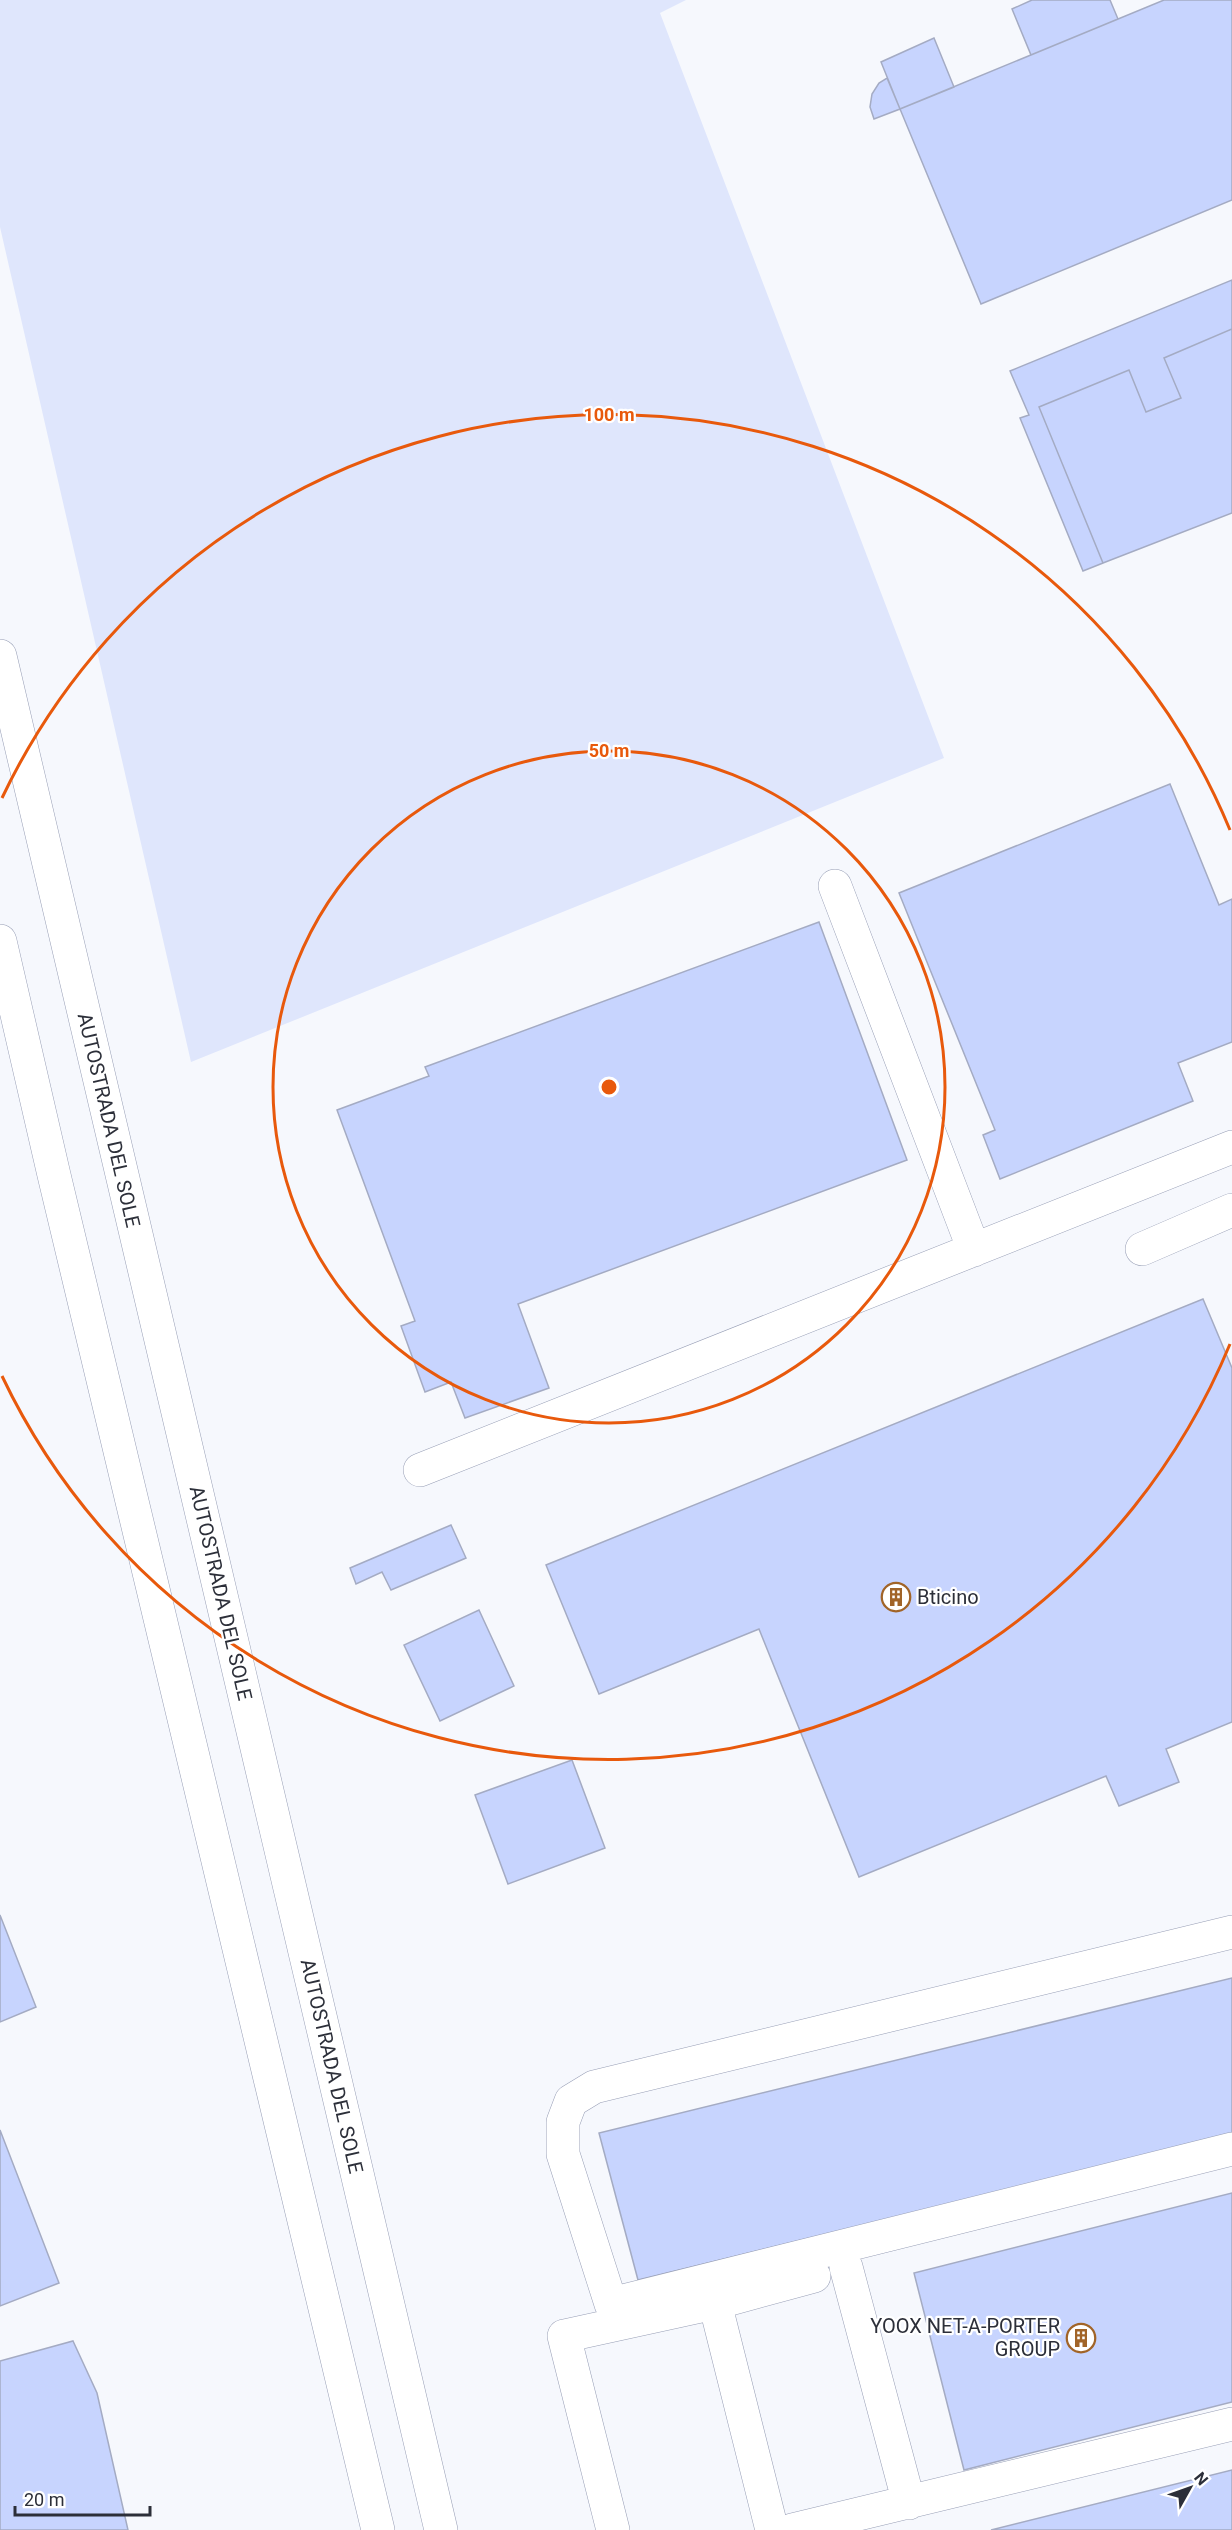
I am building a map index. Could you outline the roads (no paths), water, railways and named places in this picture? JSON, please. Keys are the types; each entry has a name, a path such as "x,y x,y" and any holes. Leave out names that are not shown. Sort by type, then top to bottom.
{"main road":[{"name":"AUTOSTRADA DEL SOLE","path":"0,656 441,2530"},
{"path":"835,886 974,1250"},
{"path":"0,941 59,1198 378,2530"},
{"path":"420,1470 1231,1148"},
{"path":"1142,1249 1232,1210"},
{"path":"1232,1932 594,2087 571,2101 563,2122 563,2154 611,2304 1232,2149"},
{"path":"613,2530 564,2336 715,2303 846,2267 1232,2169"},
{"path":"846,2267 909,2503"},
{"path":"715,2303 772,2530"},
{"path":"792,2530 1232,2424"}],"place":[{"name":"Bticino","path":"896,1597"},
{"name":"YOOX NET-A-PORTER GROUP","path":"1081,2338"}]}
